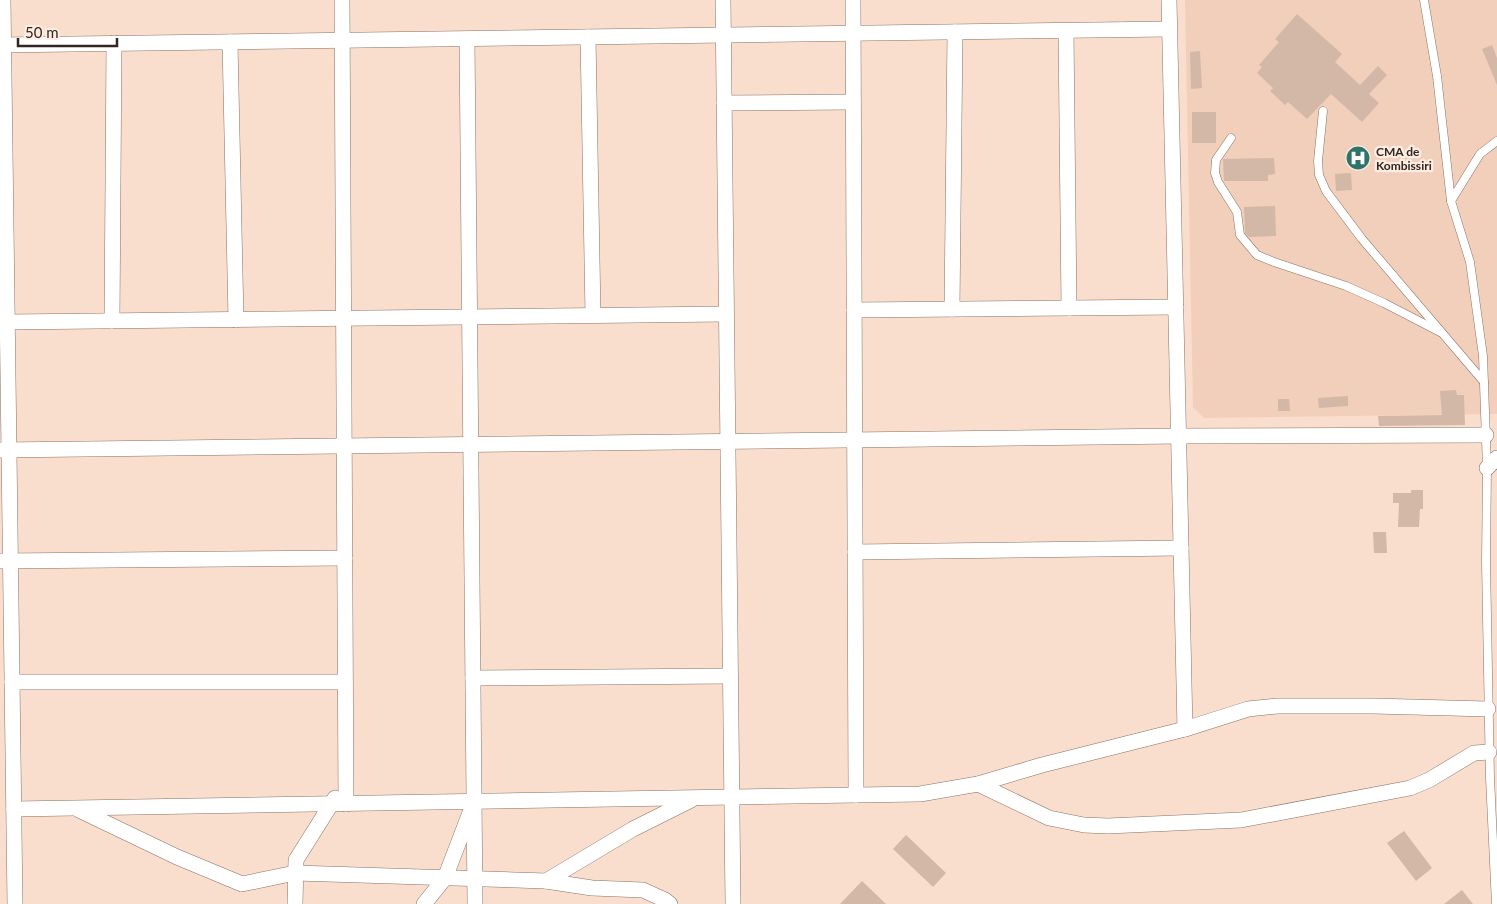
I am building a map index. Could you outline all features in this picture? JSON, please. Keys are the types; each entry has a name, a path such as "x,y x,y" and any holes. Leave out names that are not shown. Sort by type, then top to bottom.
{"street":[{"path":"3,0 2,45 7,322 4,450 5,561 12,682 15,904"},
{"path":"295,904 296,860 319,821 339,804 346,779 342,0"},
{"path":"723,0 732,904"},
{"path":"852,0 856,795"},
{"path":"1169,0 1185,729"},
{"path":"2,45 1170,29"},
{"path":"1066,31 1070,308"},
{"path":"952,310 955,32"},
{"path":"588,37 593,315"},
{"path":"468,39 475,904"},
{"path":"230,42 236,320"},
{"path":"112,321 114,43"},
{"path":"724,103 853,102"},
{"path":"854,310 1176,307"},
{"path":"7,322 726,314"},
{"path":"4,450 1179,436 1486,435"},
{"path":"855,552 1181,548"},
{"path":"5,561 345,558"},
{"path":"473,678 730,676"},
{"path":"12,682 346,682"},
{"path":"14,809 920,794 978,784 1042,765 1185,729 1248,709 1277,706 1373,706 1488,709"},
{"path":"978,784 1050,818 1084,825 1108,826 1240,820 1410,788 1429,780 1474,753 1489,752"},
{"path":"546,881 633,829 694,798"},
{"path":"424,904 445,878 474,802"},
{"path":"75,808 177,857 242,884 295,873 546,881 592,888 643,890 670,904"}],"lane":[{"path":"1424,0 1437,76 1451,201 1470,262 1483,356 1486,435 1492,463 1486,562 1489,752 1496,904"},
{"path":"1323,111 1318,161 1319,175 1326,191 1362,239 1484,382"},
{"path":"1232,138 1216,160 1215,172 1218,182 1237,212 1240,235 1257,255 1346,286 1442,333"},
{"path":"1451,201 1480,154 1497,140"}],"shaded area":[{"path":"1185,0 1497,0 1497,414 1204,418 1193,407"}],"building":[{"path":"1297,14 1342,54 1335,62 1360,85 1378,66 1387,75 1369,94 1379,103 1362,122 1331,94 1307,119 1288,102 1285,105 1270,91 1273,88 1257,73 1262,67 1259,65 1279,42 1275,39"},
{"path":"1492,45 1497,58 1497,85 1482,49"},
{"path":"1200,51 1202,88 1191,89 1190,52"},
{"path":"1192,112 1216,112 1216,143 1192,143"},
{"path":"1274,158 1275,174 1268,175 1268,181 1224,181 1223,159"},
{"path":"1351,173 1352,190 1336,191 1335,174"},
{"path":"1275,206 1276,236 1249,237 1245,233 1244,207"},
{"path":"1456,390 1457,395 1464,395 1465,425 1379,426 1378,416 1442,415 1440,391"},
{"path":"1348,396 1348,406 1319,408 1318,398"},
{"path":"1278,399 1289,399 1290,411 1278,411"},
{"path":"1411,490 1423,490 1423,509 1420,509 1419,527 1398,527 1399,503 1393,503 1393,493 1411,493"},
{"path":"1373,532 1386,532 1387,553 1374,553"},
{"path":"1404,831 1432,868 1416,881 1387,843"},
{"path":"906,835 946,873 933,887 893,849"},
{"path":"862,881 886,904 840,904"},
{"path":"1462,890 1473,904 1444,904"}],"place":[{"name":"CMA de Kombissiri","path":"1358,158"}]}
